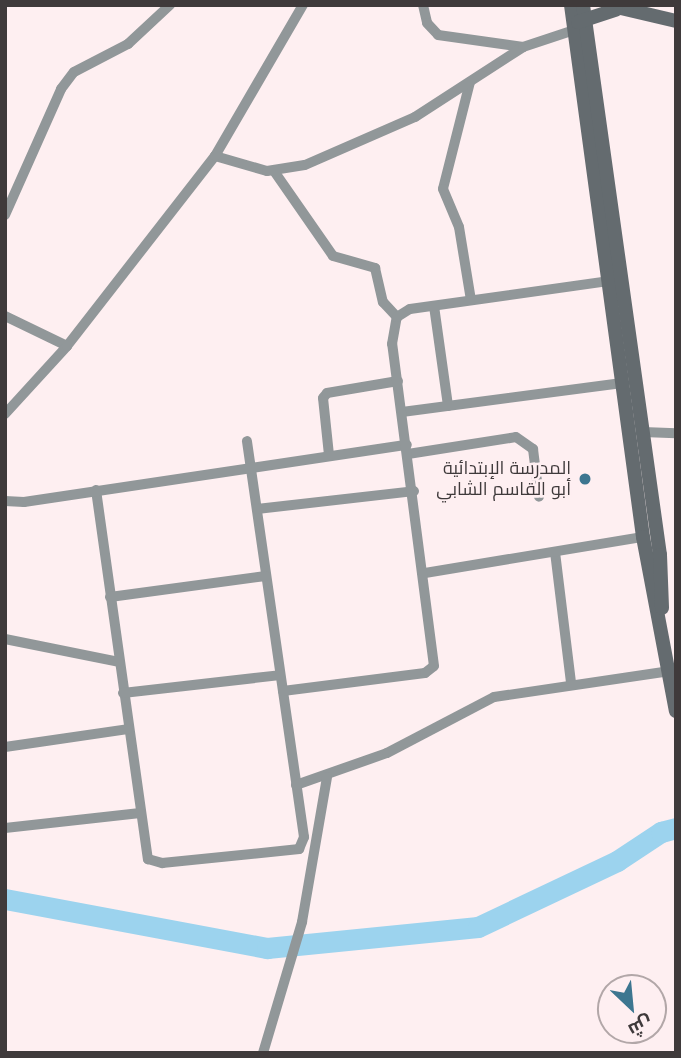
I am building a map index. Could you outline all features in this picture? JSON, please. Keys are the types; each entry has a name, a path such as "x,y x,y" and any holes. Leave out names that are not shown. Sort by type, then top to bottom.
{"main road":[{"path":"571,5 577,25 643,432 663,584 661,617"},
{"path":"583,5 577,25 608,281 650,584 661,617 676,711"},
{"path":"577,25 612,7 676,21"}],"street":[{"path":"5,215 61,89 74,72 128,44 170,5"},
{"path":"5,414 67,346 215,156 303,5"},
{"path":"423,5 427,23 438,35 523,47"},
{"path":"215,156 249,169 274,171 305,165 370,139 470,82 523,47 577,25"},
{"path":"470,82 443,190 460,227 471,300"},
{"path":"274,171 333,256 376,268 383,302 397,317"},
{"path":"283,691 430,670 436,661 392,331 397,317 410,309 608,281"},
{"path":"434,306 448,406"},
{"path":"5,316 67,346"},
{"path":"329,455 323,398 327,393 398,381"},
{"path":"402,412 622,383"},
{"path":"643,432 676,433"},
{"path":"5,501 329,455 516,437 533,449 539,497"},
{"path":"96,489 147,856 154,863 295,850 304,841 247,440"},
{"path":"257,509 414,491"},
{"path":"425,573 643,537"},
{"path":"555,551 571,682"},
{"path":"110,597 266,576"},
{"path":"5,639 119,662"},
{"path":"296,785 387,753 494,697 571,682 670,671"},
{"path":"123,692 280,675"},
{"path":"5,747 128,729"},
{"path":"263,1053 302,922 327,776"},
{"path":"5,828 140,813"}],"waterway":[{"path":"5,899 267,948 478,927 617,861 661,832 676,828"}],"place":[{"name":"المدرسة الإبتدائية أبو القاسم الشابي","path":"585,479"}]}
